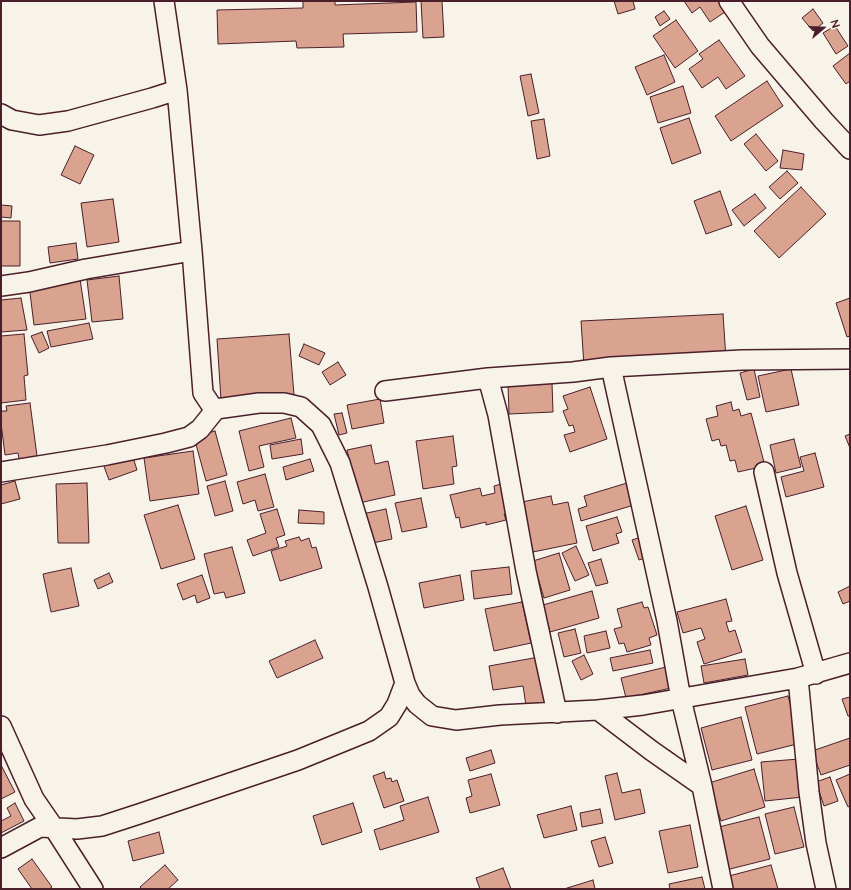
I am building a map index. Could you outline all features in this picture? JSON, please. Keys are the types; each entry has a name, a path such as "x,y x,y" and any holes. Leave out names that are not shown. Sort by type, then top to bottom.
{"street":[{"path":"164,1 177,90 203,393 210,405 216,409 259,403 284,402 301,407 321,425 340,463 405,683 410,695 417,704 432,716 456,720 500,715 598,710 681,699 798,678 850,663"},
{"path":"729,1 760,46 850,149"},
{"path":"1,114 12,120 39,125 68,121 177,90"},
{"path":"1,286 29,282 86,269 192,251"},
{"path":"385,391 488,378 611,367 742,360 850,359"},
{"path":"611,367 664,607 681,699 702,786 723,889"},
{"path":"488,378 498,415 526,571 557,713"},
{"path":"1,472 114,453 189,437 200,429 216,409"},
{"path":"764,472 787,573 816,674"},
{"path":"798,678 808,792 816,843 826,889"},
{"path":"1,848 40,827 77,829 102,826 298,760 369,731 389,717 397,704 405,683"},
{"path":"598,710 652,751 702,786"},
{"path":"1,726 34,799 93,889"}],"building":[{"path":"303,1 335,1 335,5 416,2 417,32 343,34 344,47 297,48 296,41 218,44 217,10 303,8"},
{"path":"421,1 442,1 444,37 423,38"},
{"path":"614,1 633,1 635,9 618,14"},
{"path":"684,1 722,1 728,10 710,22 700,7 692,13"},
{"path":"813,9 823,23 813,31 802,18"},
{"path":"664,11 670,19 660,26 655,17"},
{"path":"676,20 698,51 675,68 653,36"},
{"path":"835,26 848,46 836,54 823,33"},
{"path":"719,40 745,76 726,89 718,77 702,88 689,69 703,59 699,54"},
{"path":"850,53 850,81 846,84 833,66"},
{"path":"664,55 675,82 647,95 635,67"},
{"path":"531,74 539,113 528,116 520,76"},
{"path":"767,81 783,106 731,141 715,116"},
{"path":"683,86 691,113 658,123 650,97"},
{"path":"689,118 701,153 672,164 660,128"},
{"path":"544,119 550,156 537,159 531,121"},
{"path":"756,134 778,161 766,171 744,144"},
{"path":"75,146 94,155 80,184 61,175"},
{"path":"783,150 804,154 802,170 780,168"},
{"path":"787,171 798,183 780,199 769,187"},
{"path":"801,187 826,214 779,258 754,231"},
{"path":"720,191 732,225 706,234 694,201"},
{"path":"755,194 766,208 744,226 732,210"},
{"path":"113,199 119,242 87,247 81,203"},
{"path":"1,205 12,206 11,218 1,217"},
{"path":"1,221 20,221 20,266 1,266"},
{"path":"76,243 78,259 50,263 48,247"},
{"path":"119,276 123,319 92,322 87,280"},
{"path":"80,279 86,319 34,325 29,285"},
{"path":"21,298 27,330 1,332 1,300"},
{"path":"850,298 850,336 847,337 836,303"},
{"path":"723,314 726,359 584,366 581,321"},
{"path":"89,323 93,339 51,347 47,331"},
{"path":"42,332 49,348 39,353 31,336"},
{"path":"24,334 28,375 24,376 26,400 1,403 1,336"},
{"path":"289,334 294,395 221,400 217,339"},
{"path":"304,344 325,353 319,365 299,356"},
{"path":"338,362 346,375 330,385 322,372"},
{"path":"754,369 760,397 747,400 740,373"},
{"path":"791,369 799,405 766,412 758,376"},
{"path":"552,383 553,412 509,414 508,385"},
{"path":"590,387 607,439 570,452 564,435 575,432 573,425 569,426 563,411 568,409 563,396"},
{"path":"380,399 384,423 352,429 347,405"},
{"path":"731,402 733,411 739,409 741,416 751,413 765,466 738,472 735,460 730,461 726,445 721,446 719,439 712,441 706,419 718,416 716,406"},
{"path":"30,403 37,456 19,459 18,453 5,455 1,411 7,411 6,406"},
{"path":"342,413 347,433 339,435 334,414"},
{"path":"291,418 296,438 259,446 264,467 249,471 239,431"},
{"path":"215,431 227,475 206,481 194,437"},
{"path":"850,434 850,448 845,436"},
{"path":"453,436 457,466 452,467 454,484 423,489 416,441"},
{"path":"301,439 303,454 272,459 270,445"},
{"path":"794,439 801,467 776,473 770,445"},
{"path":"371,445 375,464 388,461 395,495 359,503 347,450"},
{"path":"131,451 137,470 109,480 102,461"},
{"path":"193,451 199,494 150,501 144,458"},
{"path":"815,453 824,487 786,497 781,477 804,471 800,457"},
{"path":"310,459 314,471 286,480 283,467"},
{"path":"265,474 274,507 258,511 255,500 243,504 237,482"},
{"path":"15,481 20,499 1,504 1,485"},
{"path":"225,481 233,511 215,516 207,486"},
{"path":"87,483 89,543 58,543 56,484"},
{"path":"627,483 634,505 581,521 578,509 587,506 584,496"},
{"path":"501,484 512,512 504,514 506,520 486,525 486,522 461,528 459,517 456,518 450,495 480,488 482,496 495,493 494,486"},
{"path":"551,496 553,505 568,502 577,543 533,552 522,502"},
{"path":"421,498 427,527 402,532 395,503"},
{"path":"178,505 195,559 161,569 144,515"},
{"path":"746,506 763,560 732,570 715,516"},
{"path":"277,509 285,535 276,538 279,547 253,556 247,540 266,533 260,514"},
{"path":"386,509 392,539 368,544 362,514"},
{"path":"299,510 324,512 324,524 298,523"},
{"path":"617,517 622,532 616,534 619,543 593,551 586,526"},
{"path":"299,537 301,541 309,538 312,548 316,547 322,568 280,581 271,551 287,546 285,541"},
{"path":"641,537 648,557 639,560 632,540"},
{"path":"576,546 589,575 575,581 562,553"},
{"path":"232,547 245,593 226,598 224,592 214,594 204,554"},
{"path":"559,553 570,590 544,598 533,561"},
{"path":"601,559 608,583 596,586 588,563"},
{"path":"509,567 512,594 474,599 471,571"},
{"path":"71,568 79,606 51,612 43,574"},
{"path":"109,573 113,582 98,589 94,580"},
{"path":"202,575 210,598 197,603 195,595 183,600 177,584"},
{"path":"460,575 464,600 424,608 419,583"},
{"path":"850,586 850,601 843,604 838,592"},
{"path":"592,591 599,618 550,632 543,605"},
{"path":"726,599 732,621 726,622 729,632 735,630 742,652 704,664 697,642 705,639 701,628 683,633 677,612"},
{"path":"522,602 531,643 494,651 485,609"},
{"path":"642,602 644,608 648,607 657,635 649,638 651,645 627,652 624,643 619,644 614,629 622,627 617,609"},
{"path":"575,629 581,653 564,657 558,633"},
{"path":"606,631 610,648 587,653 584,636"},
{"path":"315,640 323,658 277,678 269,661"},
{"path":"650,650 653,663 613,671 610,658"},
{"path":"584,655 593,674 581,680 572,661"},
{"path":"539,657 547,709 527,712 523,686 493,690 489,666"},
{"path":"745,659 748,675 704,683 701,666"},
{"path":"666,667 671,688 626,698 621,678"},
{"path":"788,696 801,743 757,754 745,707"},
{"path":"850,697 850,716 848,716 842,699"},
{"path":"741,717 752,760 712,770 701,728"},
{"path":"850,738 850,765 821,775 812,751"},
{"path":"491,750 495,763 470,771 466,758"},
{"path":"799,759 803,797 765,801 761,762"},
{"path":"1,765 15,792 1,799"},
{"path":"754,769 765,807 721,821 709,783"},
{"path":"384,772 386,779 391,778 392,782 397,780 404,801 384,808 373,776"},
{"path":"617,773 622,793 640,789 645,813 615,820 605,776"},
{"path":"491,774 500,805 470,813 466,798 472,796 468,780"},
{"path":"850,774 850,806 848,807 836,780"},
{"path":"830,777 838,801 824,806 816,782"},
{"path":"428,797 439,832 380,850 374,830 404,820 400,806"},
{"path":"15,803 24,821 1,833 1,821 11,816 7,808"},
{"path":"353,803 362,832 322,845 313,816"},
{"path":"571,806 577,830 544,838 537,815"},
{"path":"794,807 804,847 775,854 765,814"},
{"path":"600,809 603,823 582,827 580,813"},
{"path":"759,817 770,859 726,870 715,828"},
{"path":"690,825 698,867 668,873 659,831"},
{"path":"159,832 164,853 133,861 128,841"},
{"path":"605,837 613,863 599,867 591,841"},
{"path":"32,859 52,887 49,889 32,889 18,869"},
{"path":"165,865 178,880 168,889 142,889 140,887"},
{"path":"771,865 778,889 728,889 725,877"},
{"path":"503,868 511,889 480,889 476,878"},
{"path":"702,877 705,889 670,889 669,884"},
{"path":"593,880 595,889 564,889"}]}
